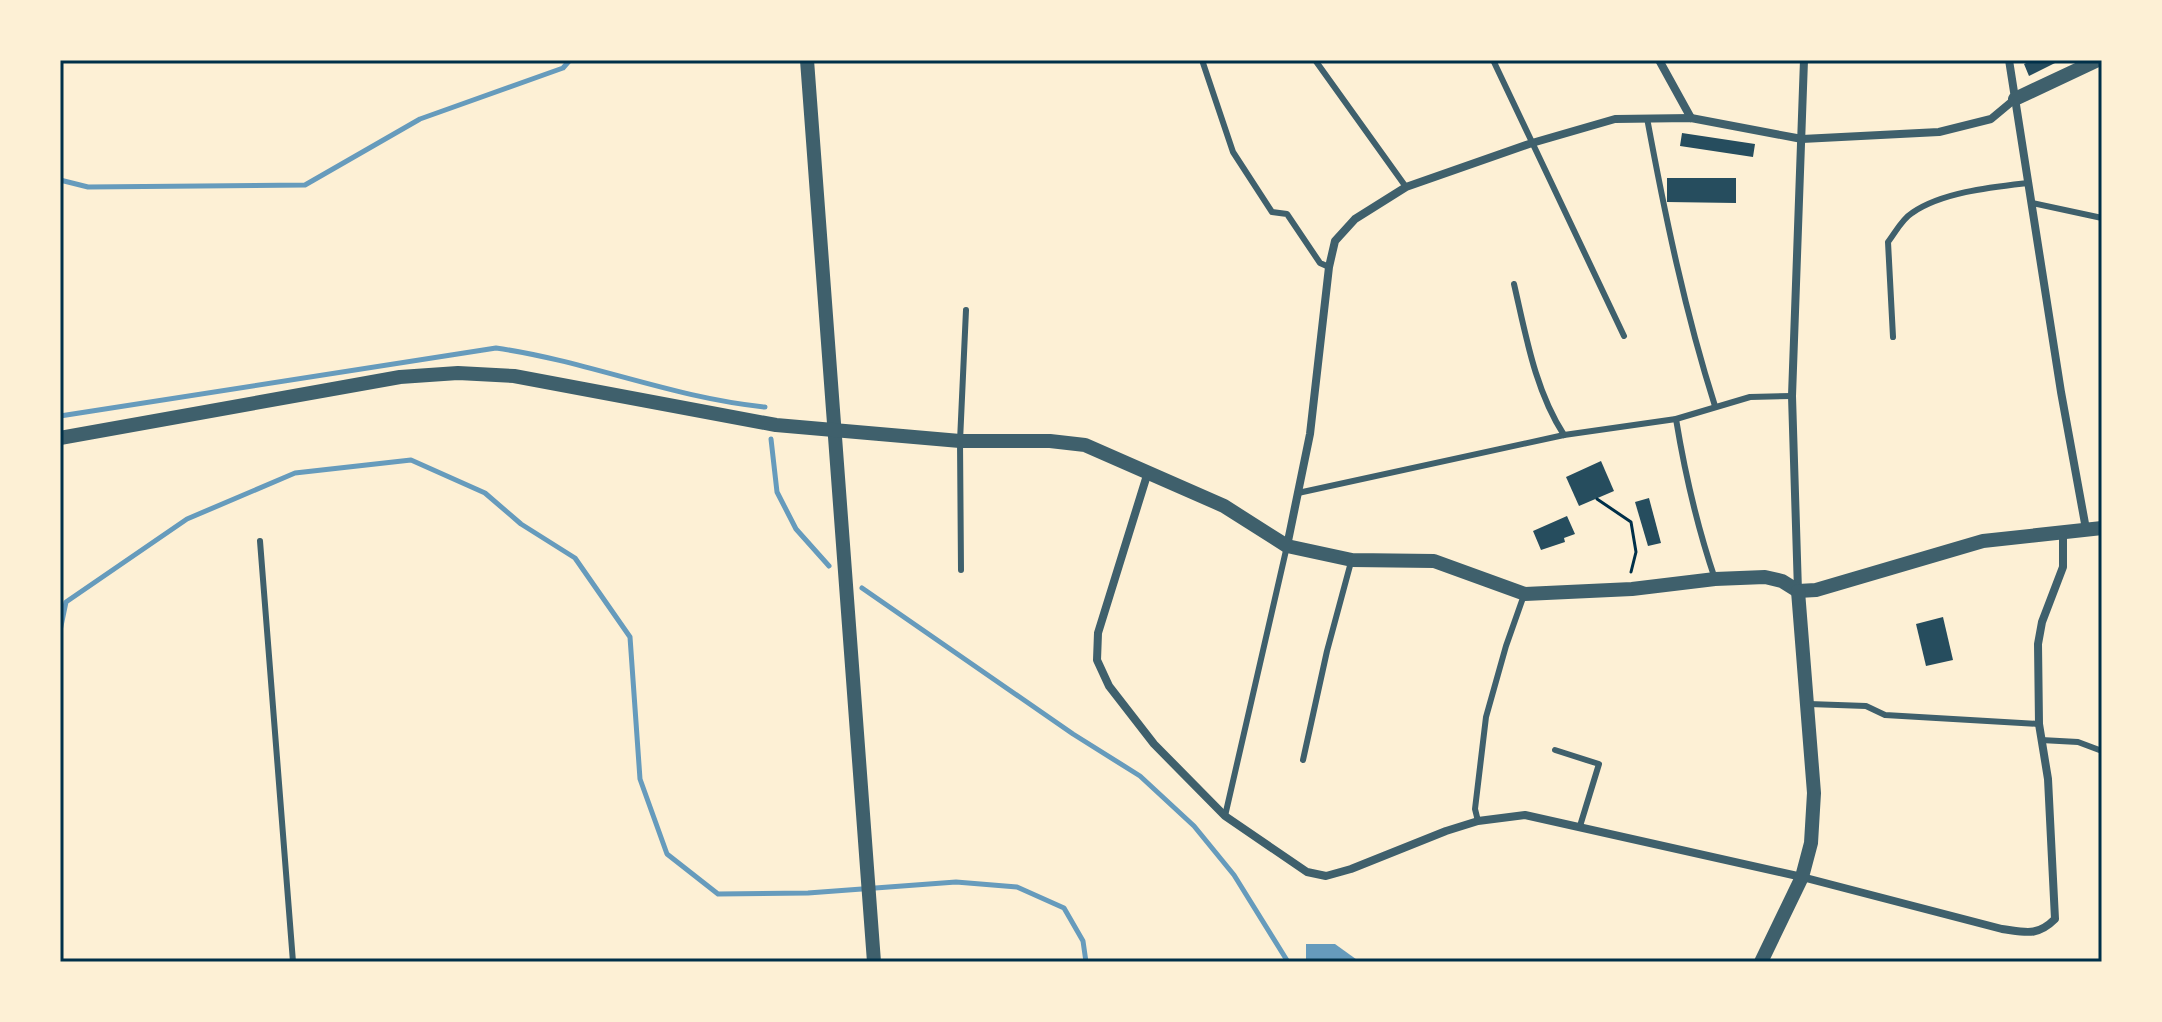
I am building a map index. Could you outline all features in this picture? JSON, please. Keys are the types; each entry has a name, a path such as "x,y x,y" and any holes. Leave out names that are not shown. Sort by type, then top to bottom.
{"street":[{"path":"807,60 874,962"},
{"path":"1659,60 1691,118"},
{"path":"1761,962 1802,877 1811,843 1814,793 1798,591 1792,396 1804,60"},
{"path":"2009,60 2086,529"},
{"path":"1287,546 1315,403 1329,267 1335,241 1355,219 1406,187 1532,143 1615,119 1691,118 1802,139 1939,132 1991,119 2015,99 2098,60"},
{"path":"60,438 400,377 458,373 514,376 776,425 960,441 1050,441 1085,445 1224,506 1287,546 1352,560 1434,561 1525,594 1632,589 1715,579 1765,577 1782,581 1798,591 1816,590 1983,541 2102,528"},
{"path":"1148,471 1098,633 1097,660 1109,686 1154,744 1225,816 1307,872 1326,876 1478,821 1525,815 1802,877 2002,929 2031,932 2045,929 2055,919 2048,779 2039,724 2038,644 2042,622 2063,567 2063,533"}],"lane":[{"path":"1202,60 1233,152 1272,212 1287,214 1320,263 1329,267"},
{"path":"1315,60 1406,187"},
{"path":"1493,60 1624,336"},
{"path":"1646,117 1664,210 1700,359 1715,406"},
{"path":"1893,337 1888,242 1909,214 1930,203 1988,187 2028,183"},
{"path":"2032,203 2102,218"},
{"path":"1514,284 1531,359 1549,411 1564,435"},
{"path":"961,570 960,441 966,310"},
{"path":"1298,493 1564,435 1676,419 1750,397 1792,396"},
{"path":"1676,419 1683,467 1715,579"},
{"path":"260,541 293,962"},
{"path":"1225,816 1287,546"},
{"path":"1303,760 1327,651 1352,560"},
{"path":"1478,821 1475,809 1486,717 1525,594"},
{"path":"1805,704 1866,706 1885,715 2039,724"},
{"path":"2041,740 2078,742 2102,751"},
{"path":"1555,750 1599,764 1580,826"}],"path":[{"path":"1597,499 1631,522 1636,552 1630,576 1632,589"}],"water":[{"path":"1306,944 1335,944 1360,962 1306,962"}],"building":[{"path":"2032,60 2061,60 2029,76 2024,64"},
{"path":"1682,133 1755,144 1753,157 1680,146"},
{"path":"1667,178 1736,178 1736,203 1667,202"},
{"path":"1601,461 1614,491 1579,506 1566,477"},
{"path":"1649,498 1661,543 1648,546 1635,502"},
{"path":"1567,516 1575,534 1564,538 1565,542 1541,550 1533,531"},
{"path":"1943,617 1953,660 1926,666 1916,624"}],"waterway":[{"path":"60,180 88,187 305,185 420,119 563,68 570,60"},
{"path":"60,416 496,348 563,361 697,396 765,407"},
{"path":"771,439 777,492 796,529 829,566"},
{"path":"60,631 66,602 187,519 295,473 411,460 485,493 521,524 575,558 630,637 640,779 667,854 718,894 808,893 956,882 1017,887 1064,908 1083,941 1086,962"},
{"path":"862,588 1073,734 1140,776 1194,826 1234,875 1288,962"}]}
